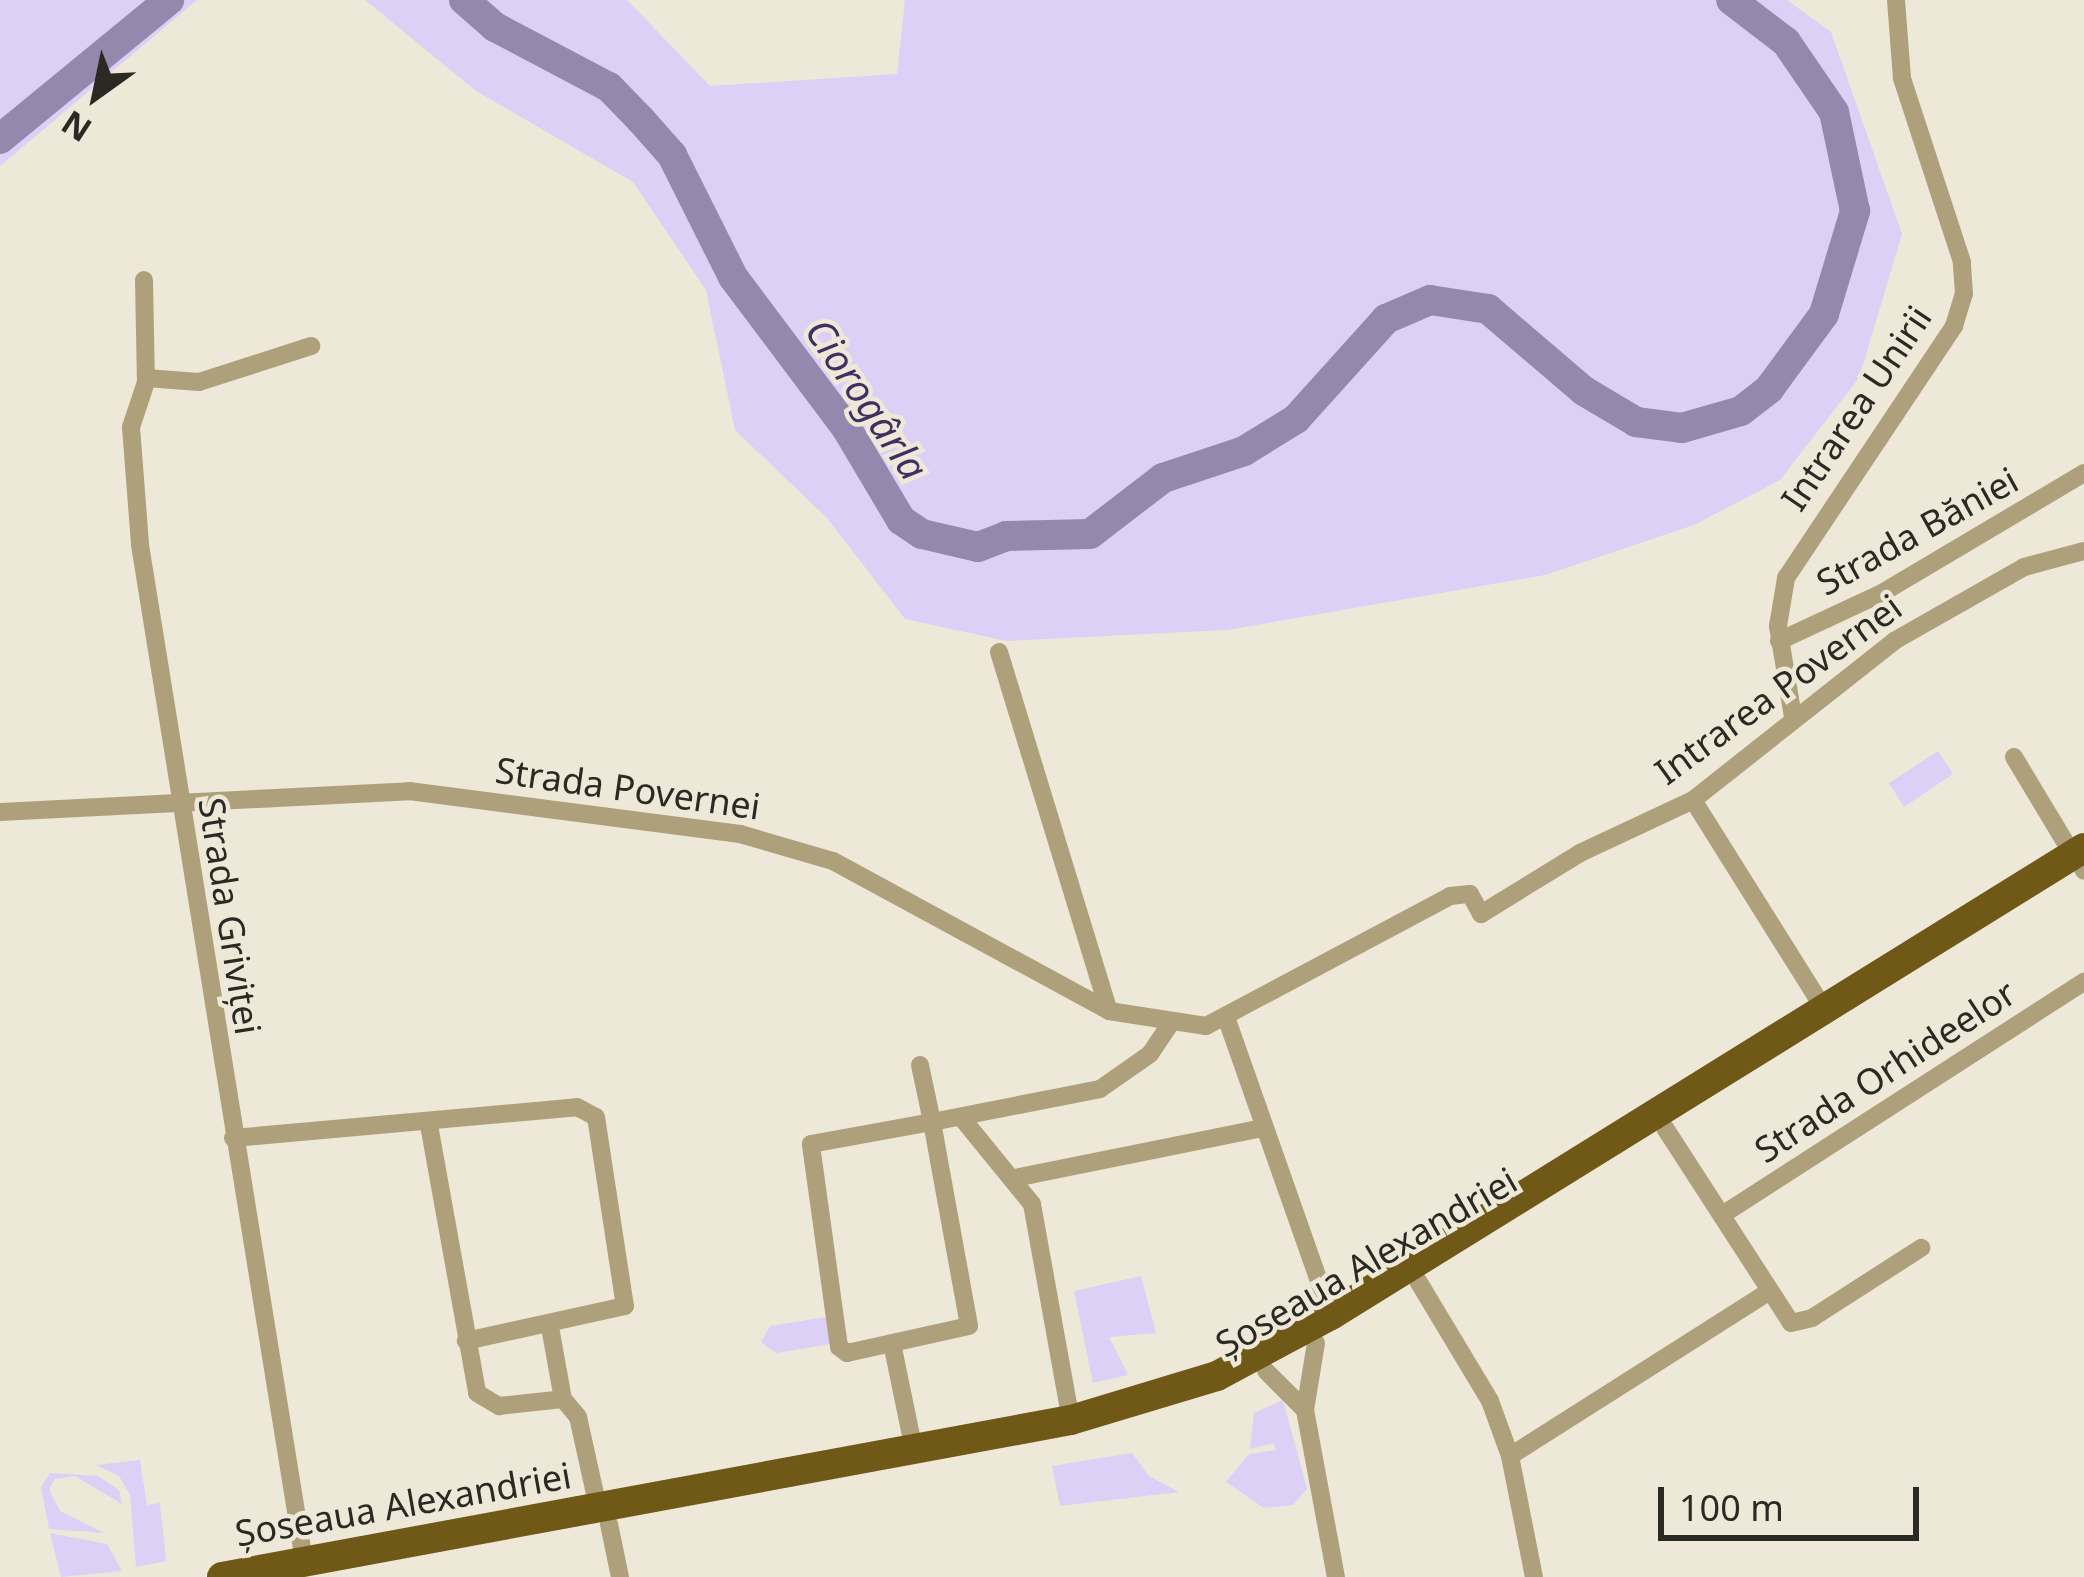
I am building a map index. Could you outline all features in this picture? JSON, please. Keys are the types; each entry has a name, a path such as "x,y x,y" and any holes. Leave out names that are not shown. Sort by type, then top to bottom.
{"highway":[{"name":"Șoseaua Alexandriei","path":"604,1516 1072,1420 1217,1376 1331,1315 1824,1010 2082,862"},
{"name":"Șoseaua Alexandriei","path":"222,1577 313,1569 1135,1424 1265,1371 1316,1343 2082,862"}],"street":[{"name":"Intrarea Unirii","path":"1793,717 1779,641 1782,590 1798,552 1954,326 1964,294 1962,262 1902,79 1896,0"},
{"name":"Strada Griviței","path":"144,280 146,378 133,414 132,460 178,802 233,1138 313,1569"},
{"path":"146,378 199,382 311,346"},
{"name":"Strada Băniei","path":"1779,641 1882,593 2084,473"},
{"name":"Intrarea Povernei","path":"1206,1026 1450,896 1470,894 1481,914 1580,853 1693,800 1793,717 1918,626 2024,567 2084,551"},
{"path":"999,652 1109,1011"},
{"path":"2014,757 2082,862"},
{"name":"Strada Povernei","path":"0,812 441,793 778,842 833,861 1109,1011 1169,1026 1206,1026"},
{"path":"1693,800 1824,1010"},
{"name":"Strada Orhideelor","path":"1722,1215 2084,982"},
{"path":"1232,1014 1264,1128 1331,1315"},
{"path":"920,1065 932,1122 969,1326 893,1348 851,1354 839,1347 811,1144 932,1122 962,1117 1108,1086 1156,1047 1169,1026"},
{"path":"233,1138 429,1125 440,1117 590,1112 603,1127 626,1302 618,1314 466,1341"},
{"path":"962,1117 1032,1204 1072,1420"},
{"path":"429,1125 477,1393 490,1404 563,1399"},
{"path":"1015,1178 1264,1128"},
{"path":"1665,1128 1787,1320 1798,1324 1921,1248"},
{"path":"1418,1281 1471,1362 1510,1456 1534,1577"},
{"path":"1510,1456 1770,1291"},
{"name":"Șoseaua Alexandriei","path":"550,1327 563,1399 578,1417 620,1577"},
{"path":"1316,1343 1305,1410 1336,1577"},
{"path":"893,1348 914,1450"},
{"path":"1265,1371 1305,1410"}],"shaded area":[{"path":"0,0 197,0 0,166"},
{"path":"365,0 627,0 710,86 897,74 905,0 1787,0 1831,32 1902,234 1859,378 1780,480 1694,525 1545,575 1227,630 1007,641 905,619 827,518 735,430 706,290 633,182 476,91"},
{"path":"1938,751 1953,774 1904,807 1889,783"},
{"path":"1141,1276 1156,1333 1109,1337 1128,1375 1093,1383 1074,1291"},
{"path":"826,1317 830,1344 776,1353 761,1342 770,1326"},
{"path":"1283,1400 1307,1489 1293,1505 1264,1508 1226,1482 1249,1454 1276,1450 1274,1443 1250,1449 1254,1413"},
{"path":"1132,1453 1149,1476 1179,1492 1060,1506 1052,1466"},
{"path":"140,1460 147,1505 160,1503 166,1561 136,1567 130,1495 119,1476 96,1465"},
{"path":"50,1473 98,1476 119,1490 122,1504 75,1476 55,1479 49,1490 60,1511 104,1533 49,1529 41,1487"},
{"path":"50,1533 107,1544 122,1571 61,1577"}],"waterway":[{"name":"Ciorogârla","path":"0,139 169,0"},
{"name":"Ciorogârla","path":"464,0 495,27 609,87 641,120 672,155 733,277 847,429 901,520 922,534 978,547 1006,536 1090,534 1163,478 1244,451 1296,419 1386,319 1430,300 1488,309 1584,391 1636,422 1682,428 1741,411 1769,389 1824,314 1855,211 1834,112 1786,42 1731,0"}]}
